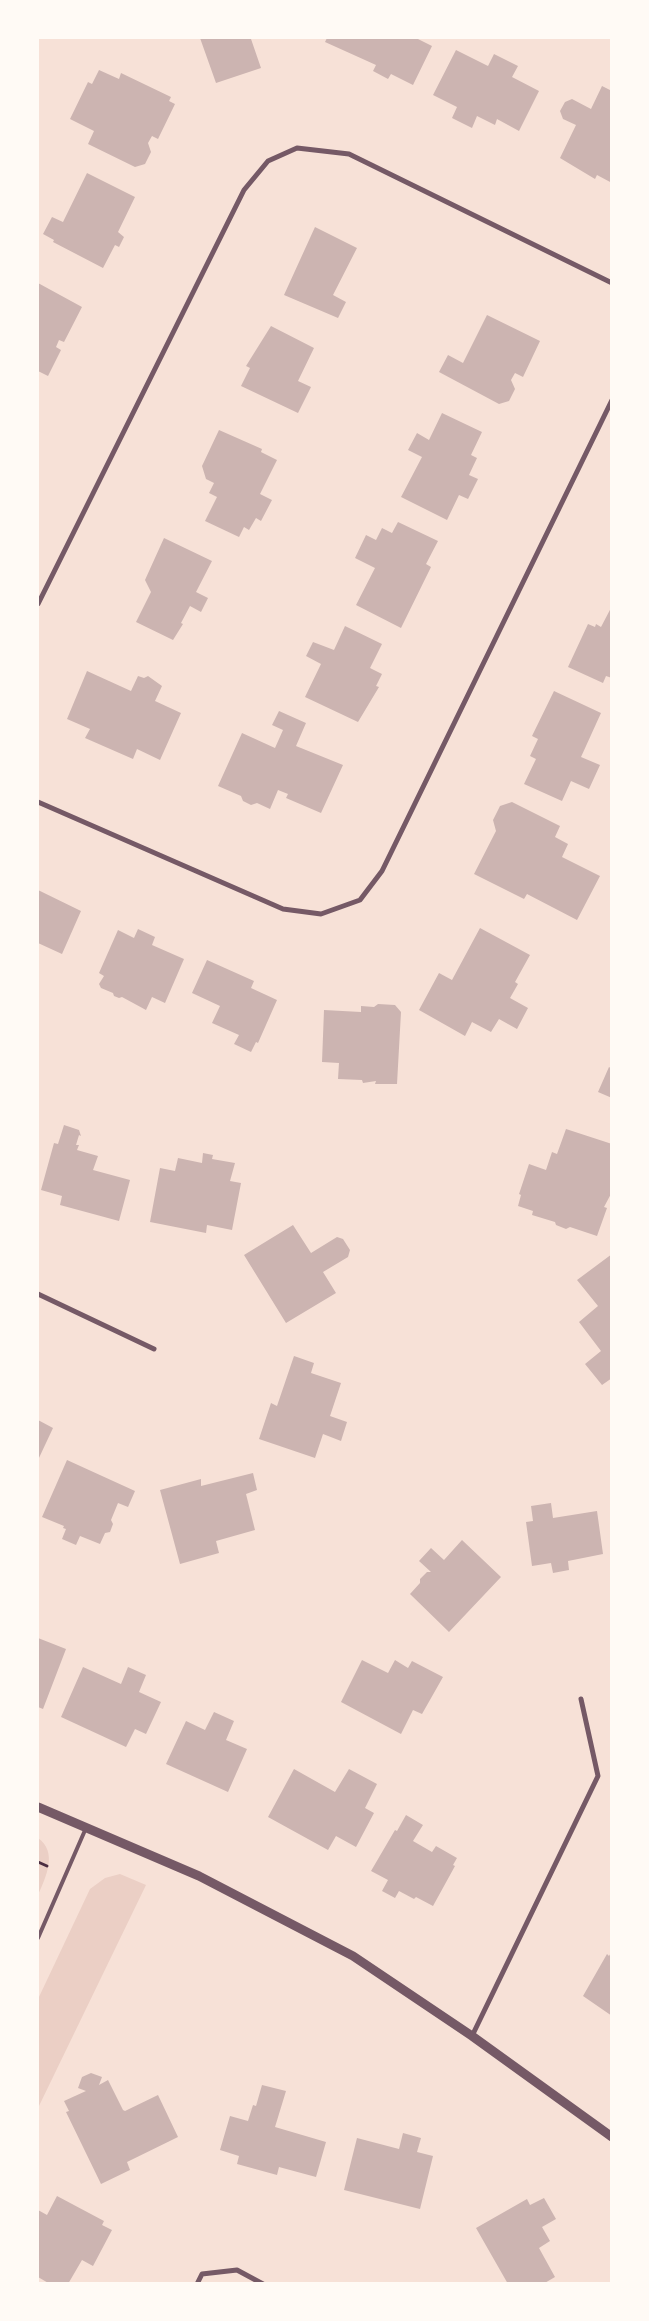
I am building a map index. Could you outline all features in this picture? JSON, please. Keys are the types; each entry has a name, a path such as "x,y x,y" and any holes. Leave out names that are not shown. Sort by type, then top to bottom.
{"street":[{"path":"38,604 244,190 268,161 297,148 349,154 612,283"},
{"path":"38,802 283,909 321,914 360,900 382,872 612,400"},
{"path":"38,1294 154,1348"},
{"path":"472,2036 598,1776 580,1699"},
{"path":"38,1807 199,1876 353,1956 472,2036 612,2137"},
{"path":"197,2284 202,2274 236,2270 263,2284"}],"lane":[{"path":"38,1938 86,1828"}],"shaded area":[{"path":"38,1838 48,1850 49,1857 47,1873 38,1895"},
{"path":"120,1874 146,1885 38,2108 38,1999 90,1889 105,1878"}],"building":[{"path":"200,38 255,38 251,39 261,68 216,83"},
{"path":"327,38 416,38 432,46 413,85 391,74 388,79 373,71 376,65 325,42"},
{"path":"456,50 488,66 494,54 518,66 512,77 539,91 519,131 497,119 495,125 477,116 472,128 452,118 457,107 433,95"},
{"path":"99,70 119,79 121,73 171,97 169,101 175,104 158,139 152,136 148,143 151,152 145,164 135,167 88,144 94,131 70,119 88,82 92,84"},
{"path":"602,86 612,91 612,183 597,175 595,179 560,158 576,125 563,119 560,111 565,102 572,99 591,109"},
{"path":"87,173 135,197 118,232 124,237 119,247 115,245 103,268 53,242 54,240 43,234 52,217 63,222"},
{"path":"315,227 357,248 333,295 346,302 338,318 284,295"},
{"path":"38,283 82,307 64,342 59,340 56,347 61,350 48,376 38,371"},
{"path":"487,315 540,341 523,377 515,373 511,380 515,389 509,401 499,404 439,372 448,355 463,363"},
{"path":"271,326 314,348 298,381 311,387 298,413 241,386 250,368 246,366"},
{"path":"442,413 482,432 471,455 477,458 469,475 478,479 468,499 459,495 447,520 401,497 422,457 408,450 417,433 429,440"},
{"path":"219,430 262,449 261,452 277,460 260,494 272,500 261,521 256,518 249,530 244,527 239,537 205,521 217,497 209,493 214,483 206,479 202,466"},
{"path":"398,522 438,541 426,564 431,567 401,628 356,605 375,568 355,558 366,535 376,540 382,528 392,533"},
{"path":"164,538 212,561 196,592 208,598 201,612 190,606 181,623 183,624 173,640 136,622 151,592 145,580"},
{"path":"612,606 612,678 606,676 603,683 568,667 588,624 595,627 596,624 601,627"},
{"path":"345,626 382,644 370,668 382,674 376,686 379,687 358,722 305,697 321,664 306,656 313,642 334,650"},
{"path":"87,671 131,691 138,676 144,678 148,676 162,686 155,701 181,713 160,760 137,749 133,759 85,738 90,729 67,719"},
{"path":"554,691 601,713 581,757 600,765 589,789 571,781 562,801 524,784 536,759 530,756 538,739 532,736"},
{"path":"279,711 306,723 296,746 343,765 321,813 286,798 288,794 278,790 270,809 257,803 251,805 243,801 241,796 218,786 242,733 275,748 283,730 272,725"},
{"path":"512,802 560,826 555,837 568,844 562,857 600,876 577,920 527,894 524,899 474,874 496,831 493,820 500,806"},
{"path":"38,890 81,911 62,954 38,943"},
{"path":"480,928 530,955 515,982 518,984 510,998 528,1008 517,1029 499,1019 491,1032 472,1022 465,1036 419,1010 439,973 452,980"},
{"path":"138,929 155,937 152,945 184,959 165,1003 152,997 146,1010 122,997 114,996 113,993 101,988 99,984 104,976 99,973 118,930 134,938"},
{"path":"207,960 254,981 251,988 277,1000 258,1043 256,1042 251,1052 234,1044 239,1035 212,1023 220,1006 192,993"},
{"path":"378,1004 395,1005 401,1012 397,1084 375,1084 376,1081 363,1083 362,1080 338,1079 339,1063 322,1062 324,1010 361,1012 361,1006 374,1007"},
{"path":"609,1067 612,1069 612,1098 598,1092"},
{"path":"64,1125 79,1130 81,1136 79,1135 76,1145 79,1145 77,1150 98,1156 93,1170 130,1180 119,1221 60,1205 62,1196 41,1190 54,1143 58,1144"},
{"path":"566,1129 612,1144 612,1192 604,1207 607,1208 597,1236 570,1227 566,1229 556,1225 555,1222 532,1215 533,1211 518,1206 521,1195 519,1194 529,1164 546,1170 552,1152 557,1154"},
{"path":"203,1153 213,1155 212,1159 235,1163 230,1181 241,1183 232,1230 207,1225 206,1233 150,1222 160,1168 175,1171 178,1158 202,1163"},
{"path":"293,1225 311,1253 337,1237 343,1239 350,1250 348,1257 323,1272 336,1293 286,1323 244,1255"},
{"path":"612,1254 612,1378 602,1385 585,1364 601,1351 579,1322 598,1306 577,1280"},
{"path":"294,1356 314,1363 311,1373 341,1383 330,1416 347,1422 341,1441 323,1434 315,1458 259,1439 271,1403 277,1406"},
{"path":"38,1420 53,1428 38,1460"},
{"path":"67,1460 135,1491 128,1507 118,1503 111,1520 113,1524 110,1532 105,1533 100,1544 80,1536 76,1545 62,1539 66,1529 63,1528 64,1526 42,1517"},
{"path":"253,1473 257,1490 246,1494 255,1530 216,1541 219,1553 180,1564 160,1490 201,1479 201,1486"},
{"path":"551,1503 553,1518 597,1511 603,1554 568,1561 569,1570 553,1573 551,1563 532,1566 526,1522 533,1521 531,1506"},
{"path":"462,1540 501,1577 449,1632 410,1594 420,1583 420,1579 427,1572 431,1572 419,1561 431,1548 444,1560"},
{"path":"38,1638 66,1649 43,1709 38,1707"},
{"path":"362,1660 388,1673 395,1660 408,1668 412,1661 443,1677 422,1714 413,1710 401,1734 341,1702"},
{"path":"83,1667 121,1684 128,1667 146,1675 139,1692 161,1702 146,1734 135,1729 126,1747 61,1717"},
{"path":"214,1712 234,1721 226,1740 247,1749 228,1792 166,1764 186,1721 205,1730"},
{"path":"294,1769 335,1792 349,1769 377,1784 365,1808 374,1813 356,1847 336,1836 328,1850 268,1817"},
{"path":"406,1815 423,1825 413,1841 432,1852 436,1846 457,1858 453,1865 455,1866 433,1906 399,1891 395,1898 382,1891 388,1880 371,1871"},
{"path":"612,1951 612,2016 583,1996 607,1954 609,1956"},
{"path":"91,2073 102,2077 99,2085 108,2080 125,2111 158,2095 178,2137 127,2162 130,2170 101,2184 66,2112 69,2111 64,2101 86,2091 78,2088 82,2077"},
{"path":"262,2085 286,2091 275,2127 326,2142 316,2177 279,2167 277,2175 237,2164 239,2156 220,2150 230,2116 248,2121 253,2105 256,2106"},
{"path":"403,2133 421,2138 417,2152 433,2156 420,2209 344,2190 357,2138 399,2149"},
{"path":"57,2196 104,2221 102,2225 112,2230 93,2266 82,2260 68,2284 50,2284 38,2277 38,2210 47,2215"},
{"path":"544,2198 556,2219 542,2227 550,2241 539,2248 555,2277 543,2284 508,2284 476,2228 527,2199 530,2205"}]}
